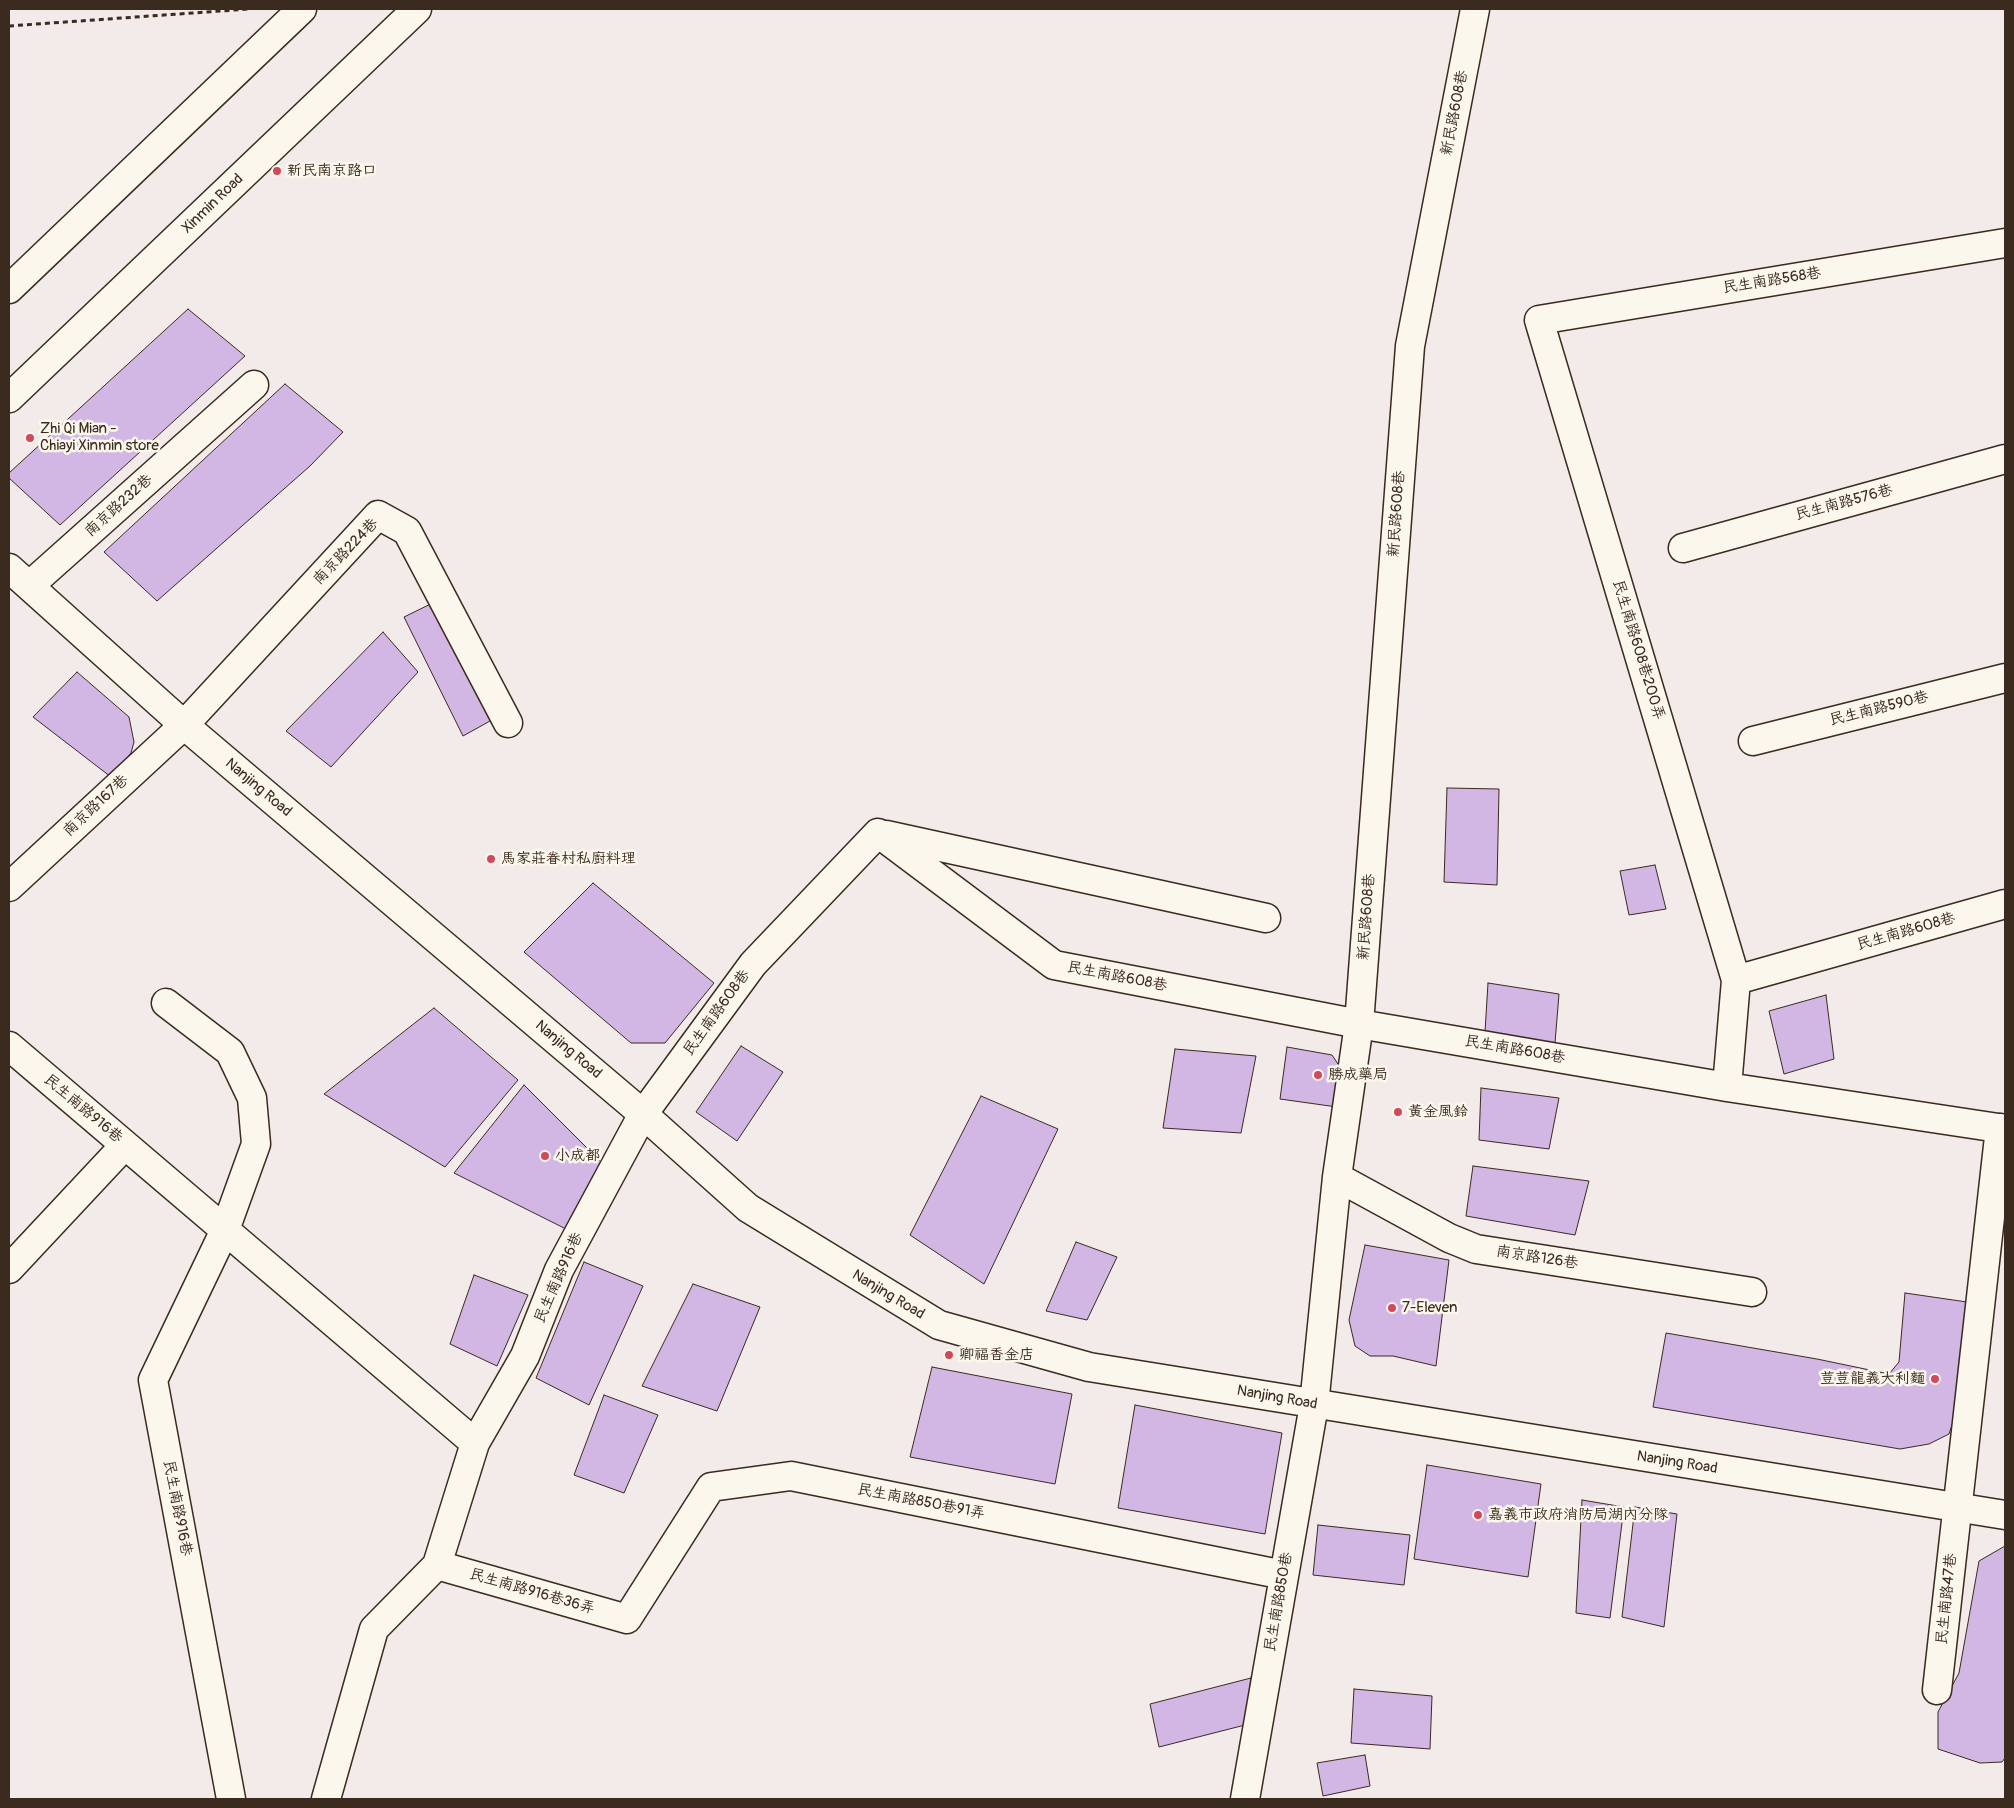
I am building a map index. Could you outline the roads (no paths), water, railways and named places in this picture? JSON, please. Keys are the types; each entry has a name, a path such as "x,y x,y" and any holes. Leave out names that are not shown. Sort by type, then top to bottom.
{"street":[{"path":"9,289 302,9"},
{"name":"Xinmin Road","path":"9,398 417,9"},
{"name":"新民路608巷","path":"1359,1024 1410,346 1475,9"},
{"name":"民生南路568巷","path":"1539,320 2005,243"},
{"name":"民生南路608巷200弄","path":"1539,320 1736,980"},
{"name":"南京路232巷","path":"29,586 254,385"},
{"name":"民生南路576巷","path":"1683,548 2005,459"},
{"name":"南京路224巷","path":"184,725 378,515 407,531 508,723"},
{"name":"Nanjing Road","path":"9,568 184,725 643,1114 748,1208 939,1325 1089,1367 2005,1516"},
{"name":"民生南路590巷","path":"1753,741 2005,678"},
{"name":"南京路167巷","path":"9,887 184,725"},
{"path":"878,833 1266,918"},
{"name":"民生南路608巷","path":"643,1114 753,964 878,833 1054,965 1359,1024 1727,1087 2003,1129"},
{"name":"民生南路608巷","path":"1736,980 2005,904"},
{"path":"1727,1087 1736,980"},
{"name":"民生南路916巷","path":"166,1004 230,1052 252,1098 256,1144 225,1230 153,1380 231,1799"},
{"path":"1314,1405 1337,1177 1359,1024"},
{"name":"民生南路916巷","path":"9,1046 475,1443"},
{"name":"民生南路916巷","path":"326,1799 374,1629 437,1565 475,1443 525,1356 559,1270 643,1114"},
{"name":"民生南路47巷","path":"1937,1690 2003,1129"},
{"path":"9,1269 125,1145"},
{"name":"南京路126巷","path":"1337,1177 1449,1238 1476,1249 1752,1292"},
{"name":"民生南路850巷","path":"1245,1799 1314,1405"},
{"name":"民生南路850巷91弄","path":"628,1619 711,1487 791,1476 1284,1575"},
{"name":"民生南路916巷36弄","path":"437,1565 628,1619"}],"place":[{"name":"新民南京路口","path":"277,171"},
{"name":"Zhi Qi Mian - Chiayi Xinmin store","path":"30,438"},
{"name":"馬家莊眷村私廚料理","path":"491,859"},
{"name":"勝成藥局","path":"1318,1075"},
{"name":"黃金風鈴","path":"1398,1112"},
{"name":"小成都","path":"545,1156"},
{"name":"7-Eleven","path":"1392,1308"},
{"name":"卿福香金店","path":"949,1355"},
{"name":"荳荳龍義大利麵","path":"1935,1379"},
{"name":"嘉義市政府消防局湖內分隊","path":"1478,1515"}]}
